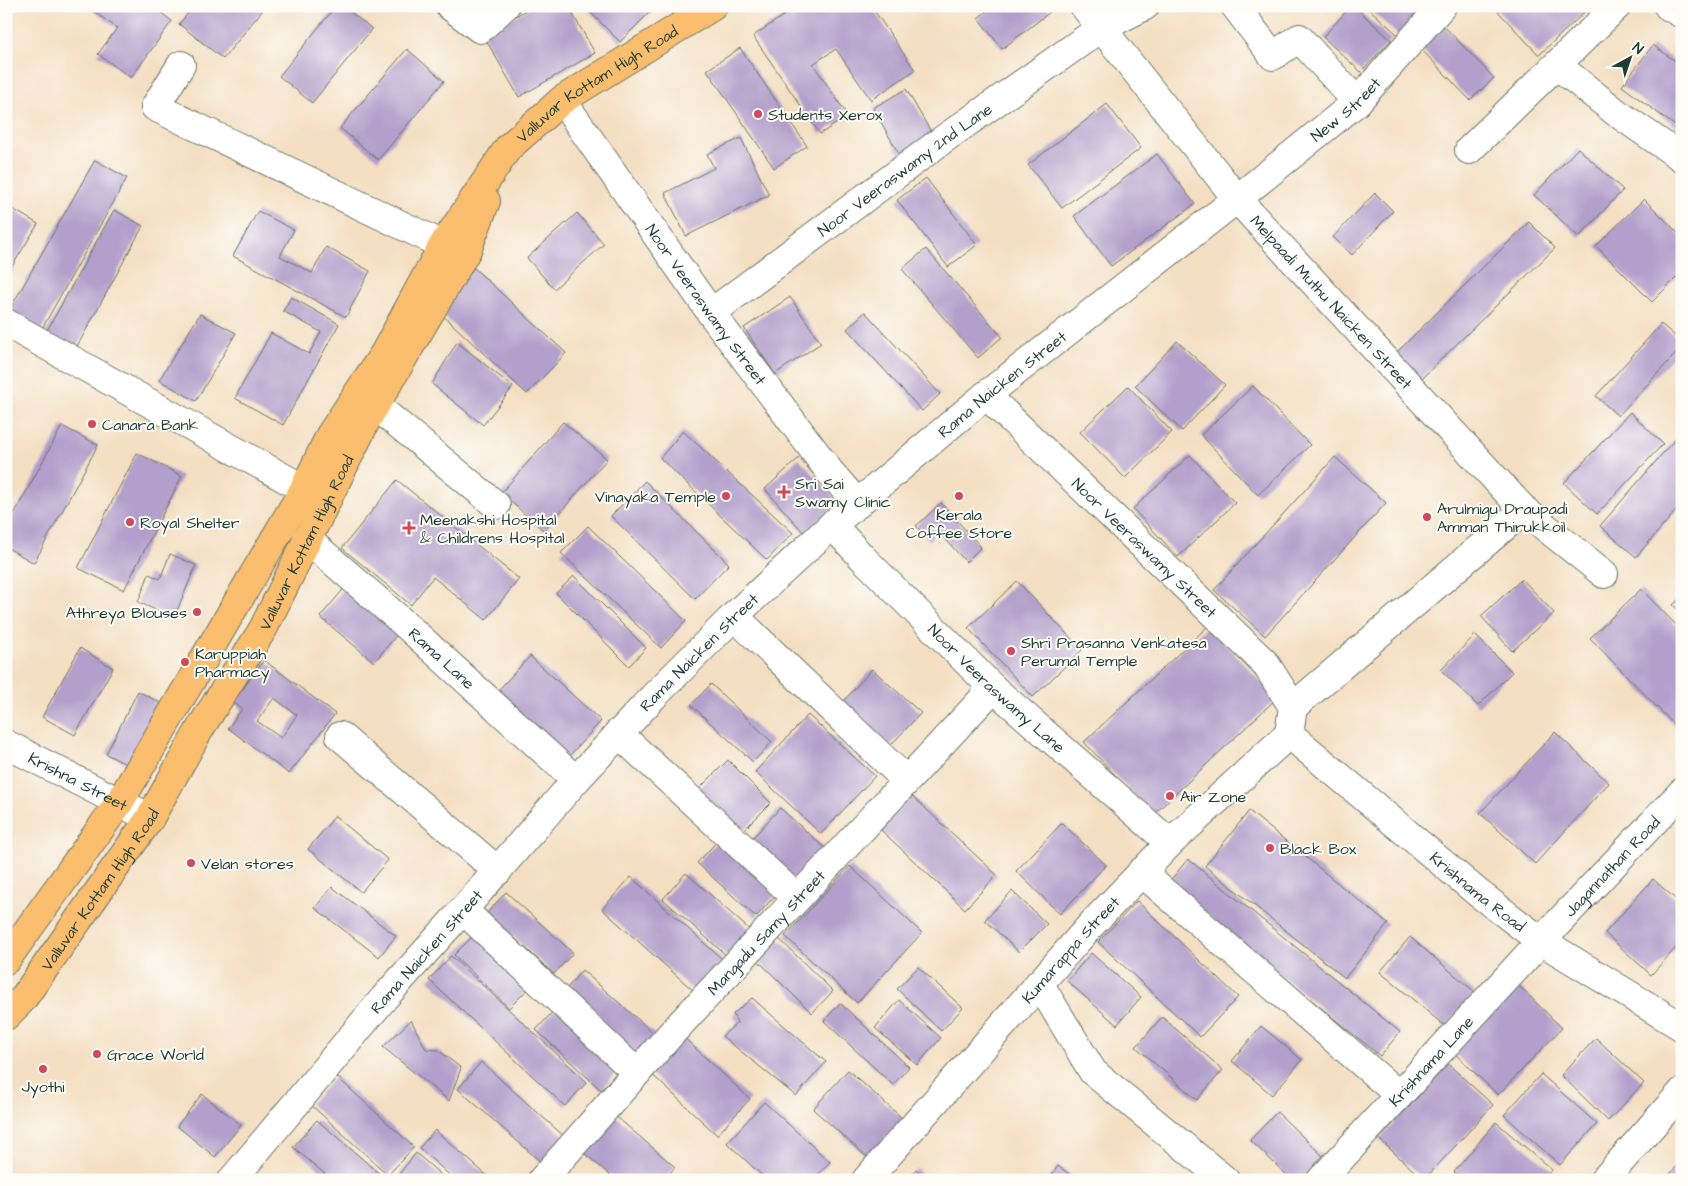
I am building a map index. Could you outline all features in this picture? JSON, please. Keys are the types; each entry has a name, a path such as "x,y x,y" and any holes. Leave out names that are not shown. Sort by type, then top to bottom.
{"main road":[{"name":"Valluvar Kottam High Road","path":"6,960 119,803 304,489 330,434 385,352 443,245 508,148 562,100 713,6"},
{"name":"Valluvar Kottam High Road","path":"6,1016 22,1000 150,818 201,727 263,629 375,404 467,250 508,148"}],"street":[{"path":"450,6 480,29 505,6"},
{"name":"Melpaadi Muthu Naicken Street","path":"1084,6 1237,199 1524,510 1604,574"},
{"name":"Noor Veeraswamy 2nd Lane","path":"711,313 941,141 1101,28 1145,6"},
{"path":"1235,6 1273,56 1299,38 1357,102"},
{"name":"New Street","path":"1237,199 1357,102 1442,6"},
{"path":"1470,150 1558,66 1617,6"},
{"path":"1668,6 1682,14"},
{"path":"181,65 154,107 443,245"},
{"path":"1558,66 1618,113 1682,158"},
{"name":"Noor Veeraswamy Street","path":"562,100 711,313 830,472 858,504"},
{"name":"Rama Naicken Street","path":"232,1180 384,998 498,871 576,780 618,733 734,616 832,525 986,395 1237,199"},
{"path":"6,323 304,489"},
{"name":"Noor Veeraswamy Street","path":"986,395 1266,663 1294,707"},
{"path":"375,404 496,505"},
{"path":"1290,734 1294,707 1524,510"},
{"name":"Noor Veeraswamy Lane","path":"832,525 862,558 993,688 1170,843"},
{"name":"Rama Lane","path":"307,539 407,626 576,780"},
{"path":"734,616 906,780"},
{"name":"Mangadu Samy Street","path":"542,1180 688,1015 993,688"},
{"path":"618,733 797,898"},
{"name":"Kumarappa Street","path":"866,1180 1039,983 1141,872 1170,843 1290,734"},
{"name":"Krishnama Road","path":"1290,734 1478,893 1541,941 1682,1027"},
{"path":"340,736 498,871"},
{"name":"Krishna Street","path":"6,744 150,818"},
{"name":"Jagannathan Road","path":"1541,941 1682,792"},
{"path":"1141,872 1399,1095"},
{"path":"463,910 637,1073"},
{"name":"Krishnama Lane","path":"1321,1180 1541,941"},
{"path":"1039,983 1094,1072 1225,1180"},
{"path":"1604,1180 1682,1092"}],"building":[{"path":"86,6 152,6 172,21 131,78 98,54 117,28"},
{"path":"194,6 266,6 223,59 179,24"},
{"path":"336,6 343,6 372,29 312,103 279,76"},
{"path":"533,6 568,6 595,53 519,97 483,35"},
{"path":"584,6 656,6 620,42"},
{"path":"798,6 871,6 915,70 871,100 836,49 813,64 848,116 820,134 753,36"},
{"path":"993,6 1045,6 1050,12 1002,49 978,18"},
{"path":"1351,6 1354,6 1391,40 1361,72 1323,37"},
{"path":"1366,6 1424,6 1398,35"},
{"path":"1493,6 1591,6 1539,55"},
{"path":"1441,23 1494,78 1470,100 1418,46"},
{"path":"1653,45 1682,66 1682,131 1622,86"},
{"path":"740,48 807,146 774,168 707,70"},
{"path":"407,49 444,81 378,160 340,128"},
{"path":"906,89 942,151 908,170 873,108"},
{"path":"1107,104 1141,148 1062,208 1028,165"},
{"path":"741,138 769,195 686,236 665,193 714,168 707,154"},
{"path":"1578,148 1623,190 1579,237 1534,195"},
{"path":"1157,154 1195,204 1111,266 1074,216"},
{"path":"95,160 127,178 40,332 7,314"},
{"path":"926,178 977,245 948,267 897,200"},
{"path":"1375,193 1393,211 1352,255 1333,237"},
{"path":"1644,199 1682,237 1682,272 1652,302 1596,246"},
{"path":"6,205 38,224 8,273 6,271"},
{"path":"114,210 143,226 74,352 44,336"},
{"path":"258,211 294,230 280,256 312,273 326,247 370,271 346,317 233,256"},
{"path":"577,213 604,244 554,289 527,258"},
{"path":"1529,222 1555,248 1419,381 1394,355"},
{"path":"926,249 1002,337 978,358 902,269"},
{"path":"474,268 566,353 527,394 436,309"},
{"path":"291,297 339,324 283,425 235,398 271,333 309,354 321,332 283,311"},
{"path":"790,297 821,343 775,374 744,328"},
{"path":"865,312 940,394 922,411 847,329"},
{"path":"200,314 236,333 196,401 159,380"},
{"path":"1661,324 1682,342 1682,347 1618,416 1596,396"},
{"path":"1177,341 1225,385 1182,431 1135,386"},
{"path":"457,342 513,387 483,425 432,384"},
{"path":"1128,386 1172,432 1125,478 1080,432"},
{"path":"1253,386 1310,445 1258,495 1201,435"},
{"path":"1630,412 1663,444 1597,514 1564,483"},
{"path":"563,422 607,459 544,531 501,493"},
{"path":"62,426 98,445 34,563 6,547 6,529"},
{"name":"Vinayaka Temple","path":"683,431 793,533 767,560 660,458"},
{"path":"1682,431 1682,504 1636,557 1600,526"},
{"name":"Royal Shelter","path":"137,453 182,476 124,590 78,568"},
{"path":"1190,455 1235,503 1178,557 1133,509"},
{"path":"1335,457 1386,503 1265,636 1214,590"},
{"path":"799,458 838,502 804,533 765,489"},
{"path":"397,480 519,579 486,620 433,577 411,605 342,548"},
{"path":"645,481 729,564 695,599 611,516"},
{"path":"941,503 981,547 966,562 938,531 929,540 916,526"},
{"path":"588,526 686,621 661,648 561,553"},
{"path":"170,554 196,565 174,618 138,602 149,574 160,579"},
{"path":"574,576 646,648 629,666 556,593"},
{"path":"1522,579 1554,613 1512,651 1481,616"},
{"path":"1017,581 1082,650 1033,697 968,628"},
{"path":"347,585 401,630 374,662 320,617"},
{"path":"1641,589 1682,631 1682,733 1590,638"},
{"path":"1682,596 1682,613 1673,605"},
{"path":"1208,626 1277,698 1153,815 1084,742"},
{"path":"1475,635 1512,672 1478,706 1441,670"},
{"path":"80,648 113,668 75,735 42,717"},
{"path":"530,656 601,721 561,765 490,699"},
{"path":"264,660 335,714 289,774 228,728 242,709 233,702","holes":["274,698 297,715 281,738 257,721"]},
{"path":"872,669 921,713 889,747 841,704"},
{"path":"711,684 772,742 753,762 691,705"},
{"path":"138,691 168,707 132,767 106,754"},
{"path":"808,715 875,776 821,834 755,772"},
{"path":"1555,732 1609,783 1535,864 1480,813"},
{"path":"728,760 771,803 736,838 693,795"},
{"path":"912,796 997,875 965,909 881,830"},
{"path":"780,808 827,850 794,888 746,845"},
{"path":"1249,811 1388,924 1345,978 1205,866"},
{"path":"335,816 388,860 361,892 308,849"},
{"path":"1062,823 1106,865 1060,914 1016,871"},
{"path":"722,836 780,890 756,917 697,863"},
{"path":"1188,859 1400,1032 1380,1056 1168,883"},
{"path":"850,866 922,933 857,1003 785,936"},
{"path":"686,873 751,931 728,957 663,899"},
{"path":"631,877 723,960 695,992 602,909"},
{"path":"1653,879 1682,905 1682,941 1651,975 1605,933"},
{"path":"332,887 396,936 379,957 315,908"},
{"path":"1012,891 1047,924 1019,952 985,920"},
{"path":"506,892 573,953 554,974 487,913"},
{"path":"1137,901 1238,997 1200,1037 1098,942"},
{"path":"480,929 535,982 509,1008 454,955"},
{"path":"773,933 833,991 812,1013 752,955"},
{"path":"1410,937 1475,992 1446,1027 1380,972"},
{"path":"1091,953 1141,997 1117,1025 1067,981"},
{"path":"451,956 587,1082 565,1106 429,980"},
{"path":"918,967 963,1008 941,1031 897,989"},
{"path":"582,970 658,1037 639,1058 564,992"},
{"path":"1514,981 1562,1028 1498,1095 1450,1049"},
{"path":"752,998 826,1062 796,1096 722,1036 737,1023 733,1014"},
{"path":"899,1000 941,1038 917,1065 875,1028"},
{"path":"840,1003 909,1067 893,1085 824,1021"},
{"path":"559,1005 623,1065 601,1090 536,1030"},
{"path":"1162,1017 1223,1070 1197,1100 1136,1047"},
{"path":"411,1020 426,1049 438,1050 461,1068 449,1101 383,1047"},
{"path":"1261,1026 1302,1060 1272,1095 1232,1061"},
{"path":"678,1032 750,1099 717,1135 645,1068"},
{"path":"1596,1038 1644,1083 1608,1121 1561,1075"},
{"path":"481,1062 565,1137 542,1163 458,1089"},
{"path":"1448,1064 1493,1105 1424,1180 1379,1139"},
{"path":"848,1070 903,1119 868,1158 813,1109"},
{"path":"1541,1074 1597,1124 1560,1165 1504,1115"},
{"path":"336,1076 414,1147 388,1175 310,1104"},
{"path":"202,1094 241,1125 215,1157 177,1126"},
{"path":"764,1102 830,1162 813,1180 767,1180 727,1143"},
{"path":"611,1112 675,1167 664,1180 616,1180 579,1149"},
{"path":"1277,1112 1326,1159 1307,1180 1292,1180 1250,1140"},
{"path":"317,1120 387,1180 332,1180 293,1147"},
{"path":"1496,1122 1552,1170 1543,1180 1463,1180 1454,1172"},
{"path":"435,1130 492,1180 455,1180 419,1148"},
{"path":"416,1153 447,1180 396,1180"},
{"path":"1682,1160 1682,1180 1665,1180"},
{"path":"1058,1166 1078,1180 1048,1180"},
{"path":"916,1169 929,1180 907,1180"}],"place":[{"name":"Students Xerox","path":"758,114"},
{"name":"Canara Bank","path":"92,424"},
{"name":"Sri Sai Swamy Clinic","path":"784,492"},
{"name":"Vinayaka Temple","path":"726,496"},
{"name":"Kerala Coffee Store","path":"959,496"},
{"name":"Arulmigu Draupadi Amman Thirukkoil","path":"1427,517"},
{"name":"Royal Shelter","path":"130,522"},
{"name":"Meenakshi Hospital & Childrens Hospital","path":"409,528"},
{"name":"Athreya Blouses","path":"197,612"},
{"name":"Shri Prasanna Venkatesa Perumal Temple","path":"1011,651"},
{"name":"Karuppiah Pharmacy","path":"185,662"},
{"name":"Air Zone","path":"1170,796"},
{"name":"Black Box","path":"1270,848"},
{"name":"Velan stores","path":"191,863"},
{"name":"Grace World","path":"97,1054"},
{"name":"Jyothi","path":"43,1069"}]}
